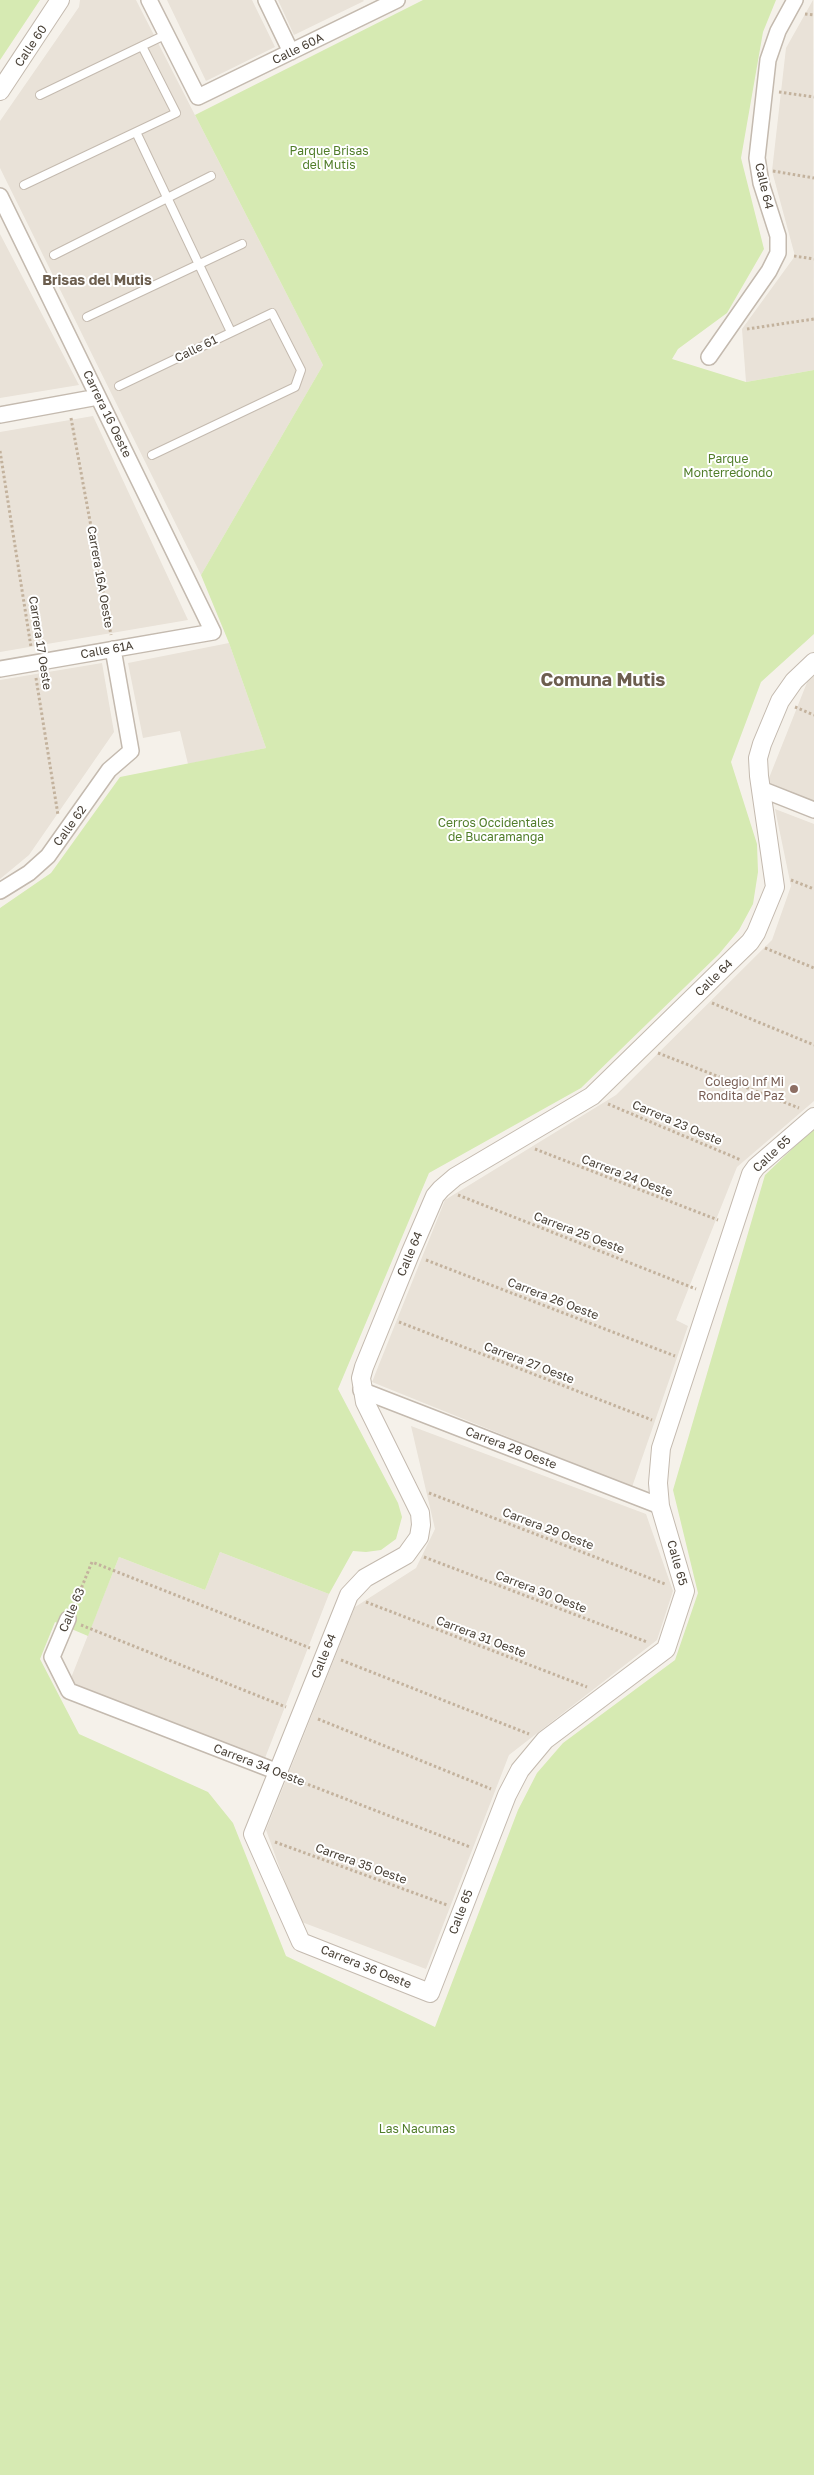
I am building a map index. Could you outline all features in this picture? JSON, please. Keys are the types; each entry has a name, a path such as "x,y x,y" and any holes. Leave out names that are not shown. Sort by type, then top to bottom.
{"street":[{"name":"Calle 60","path":"0,91 60,0"},
{"path":"150,0 167,34"},
{"path":"266,0 291,52"},
{"name":"Calle 60A","path":"167,34 198,97 291,52 378,4 397,0"},
{"name":"Calle 64","path":"778,253 778,236 758,169 764,90 772,47 778,31 795,0"},
{"name":"Carrera 16 Oeste","path":"0,196 213,632"},
{"path":"709,357 769,271 778,253"},
{"path":"0,415 98,397"},
{"name":"Calle 61A","path":"0,669 213,632"},
{"name":"Calle 62","path":"0,891 29,873 48,856 109,770 132,751 113,649"},
{"name":"Calle 64","path":"253,1834 349,1595 365,1578 393,1564 409,1551 419,1537 420,1513 371,1416 361,1390 361,1378 384,1317 435,1196 455,1177 592,1096 750,942 761,925 775,887 758,758 762,744 787,690 814,662"},
{"path":"761,790 814,810"},
{"name":"Calle 65","path":"430,1993 507,1795 520,1770 545,1740 666,1649 685,1591 660,1506 658,1461 746,1186 756,1167 810,1114"},
{"name":"Carrera 28 Oeste","path":"361,1390 660,1506"},
{"name":"Calle 63","path":"52,1658 68,1620"},
{"name":"Carrera 34 Oeste","path":"52,1658 69,1691 278,1772"},
{"name":"Carrera 36 Oeste","path":"253,1834 301,1942 430,1993"}],"lane":[{"path":"40,96 167,34"},
{"path":"24,185 176,113 142,46"},
{"path":"136,132 231,332"},
{"path":"54,254 211,176"},
{"path":"87,318 242,244"},
{"name":"Calle 61","path":"119,386 272,313 302,370 295,386 152,455"}],"path":[{"path":"764,90 814,97"},
{"path":"758,169 814,178"},
{"path":"778,253 814,259"},
{"path":"726,332 814,320"},
{"name":"Carrera 16A Oeste","path":"68,402 113,649"},
{"name":"Carrera 17 Oeste","path":"0,450 62,838"},
{"path":"774,873 814,889"},
{"path":"750,942 814,968"},
{"path":"695,996 814,1045"},
{"path":"642,1047 810,1114"},
{"name":"Carrera 23 Oeste","path":"592,1096 756,1167"},
{"name":"Carrera 24 Oeste","path":"515,1142 733,1226"},
{"name":"Carrera 25 Oeste","path":"441,1189 711,1294"},
{"name":"Carrera 26 Oeste","path":"410,1254 689,1361"},
{"name":"Carrera 27 Oeste","path":"384,1317 668,1426"},
{"name":"Carrera 29 Oeste","path":"405,1484 685,1591"},
{"name":"Carrera 30 Oeste","path":"409,1551 666,1649"},
{"name":"Calle 63","path":"68,1620 92,1562"},
{"name":"Carrera 31 Oeste","path":"349,1595 606,1694"},
{"name":"Carrera 34 Oeste","path":"278,1772 484,1852"},
{"name":"Carrera 35 Oeste","path":"253,1834 462,1910"}],"shaded area":[{"path":"80,0 136,0 323,365 201,575 0,168 0,121 79,7"},
{"path":"167,0 252,0 275,47 206,81"},
{"path":"278,0 363,0 364,1 294,35"},
{"path":"813,0 814,370 746,382 742,329 795,256 772,171 786,48"},
{"path":"0,234 79,385 0,398"},
{"path":"93,416 188,620 0,652 0,432"},
{"path":"229,643 266,748 188,764 180,731 143,738 128,663"},
{"path":"102,663 114,732 29,855 0,879 0,680"},
{"path":"814,674 814,802 767,783 808,680"},
{"path":"775,809 814,824 814,1101 737,1167 676,1320 688,1326 632,1487 372,1382 445,1200 616,1095 772,940 791,886"},
{"path":"411,1426 646,1514 673,1591 657,1640 509,1755 426,1969 299,1921 266,1830 355,1607 416,1568 435,1529"},
{"path":"220,1552 329,1594 265,1758 69,1683 119,1557 205,1590"}],"green space":[{"path":"0,0 40,0 0,60"},
{"path":"423,0 776,0 763,32 741,158 764,249 727,313 678,349 672,359 746,382 814,370 814,634 761,682 731,762 757,844 758,872 753,904 739,930 719,954 581,1088 429,1173 338,1389 398,1503 402,1517 396,1539 381,1550 353,1551 329,1594 220,1552 205,1590 119,1557 88,1636 55,1622 40,1659 79,1734 208,1792 233,1823 286,1956 435,2027 518,1810 537,1773 563,1743 675,1660 698,1593 673,1490 765,1175 814,1128 814,2475 0,2475 0,908 51,873 120,777 266,748 229,643 201,575 323,365 195,115"}],"place":[{"name":"Colegio Inf Mi Rondita de Paz","path":"794,1089"}],"district":[{"name":"Brisas del Mutis","path":"97,281"},
{"name":"Comuna Mutis","path":"603,680"}],"park label":[{"name":"Parque Brisas del Mutis","path":"329,158"},
{"name":"Parque Monterredondo","path":"728,466"},
{"name":"Cerros Occidentales de Bucaramanga","path":"496,830"},
{"name":"Las Nacumas","path":"417,2129"}]}
